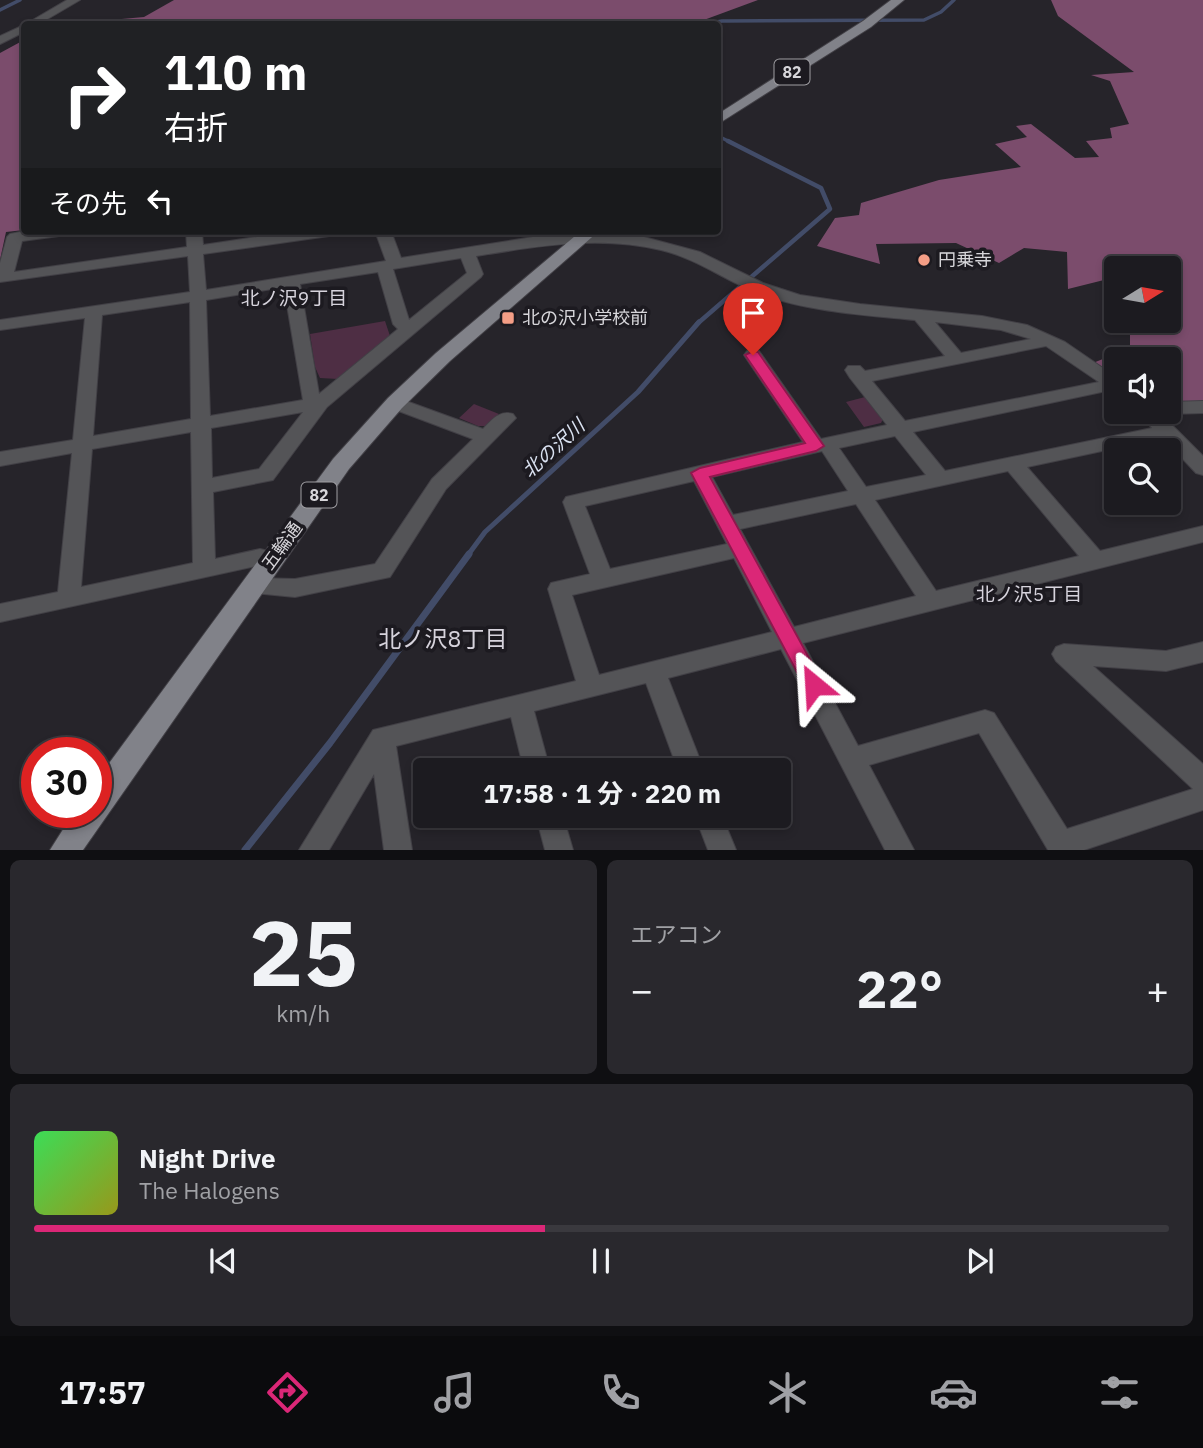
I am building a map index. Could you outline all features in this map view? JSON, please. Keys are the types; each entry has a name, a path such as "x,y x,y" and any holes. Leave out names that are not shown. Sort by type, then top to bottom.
{"main road":[{"name":"82","path":"721,118 872,20 898,0"},
{"name":"五輪通","path":"112,783 341,464 395,402 443,357 587,235"},
{"path":"65,849 80,828"}],"street":[{"path":"37,21 75,0"},
{"path":"0,41 21,30"},
{"path":"29,235 15,237 4,278 195,241 275,235"},
{"path":"384,235 402,324 409,328"},
{"path":"0,325 580,235"},
{"path":"596,235 656,243 694,255 758,289 816,303 991,323 1024,330 1047,341 1104,378"},
{"path":"195,241 204,569"},
{"path":"202,487 266,475 320,403 475,274 467,252"},
{"path":"291,279 310,397 320,403"},
{"path":"69,598 94,311"},
{"path":"920,315 956,358"},
{"path":"940,479 855,372 956,358 1047,341"},
{"path":"753,355 862,496 930,600"},
{"path":"603,579 573,502 821,445 1104,387"},
{"path":"395,402 485,437"},
{"path":"0,459 320,403"},
{"path":"1181,408 1203,407"},
{"path":"253,586 295,588 382,571 439,484 506,418"},
{"path":"1160,424 1203,468"},
{"path":"727,524 1167,431"},
{"path":"1013,464 1095,560"},
{"path":"700,473 900,849"},
{"path":"313,849 382,738 654,673 930,600 1203,534"},
{"path":"591,688 558,589 741,549"},
{"path":"0,613 260,557 272,560"},
{"path":"1203,652 1166,661 1064,654 1203,781"},
{"path":"654,673 686,758"},
{"path":"520,705 534,758"},
{"path":"852,759 985,721 1063,847 1203,798"},
{"path":"382,738 398,849"},
{"path":"553,828 559,849"},
{"path":"714,828 722,849"}],"shaded area":[{"path":"174,0 758,0 701,21 99,21 144,17"},
{"path":"1051,0 1203,0 1203,402 1181,404 1181,347 1130,347 1130,333 1181,333 1181,256 1104,256 1104,280 1068,289 1067,252 1024,248 999,263 956,243 876,244 880,264 817,246 835,218 859,215 861,203 939,180 1021,167 995,144 1027,137 1016,126 1031,124 1075,158 1099,157 1086,141 1112,138 1110,128 1129,124 1110,81 1091,75 1134,72 1058,16"},
{"path":"21,42 21,230 6,232 0,260 0,53"},
{"path":"385,321 390,336 338,379 320,378 315,367 310,334"},
{"path":"1104,359 1104,371 1093,363"},
{"path":"865,397 883,419 881,423 864,427 846,402"},
{"path":"474,404 499,414 486,426 478,426 459,418"}],"waterway":[{"path":"0,10 20,0"},
{"name":"北の沢川","path":"721,21 924,20 941,12 954,0"},
{"name":"北の沢川","path":"721,138 728,141"},
{"name":"北の沢川","path":"698,323 830,209 821,188 728,141"},
{"name":"北の沢川","path":"728,141 732,143"},
{"name":"北の沢川","path":"468,555 485,532 638,392 698,323"},
{"name":"北の沢川","path":"245,850 330,743 469,554"}],"place":[{"name":"円乗寺","path":"924,260"},
{"name":"北の沢小学校前","path":"508,318"}],"district":[{"name":"北ノ沢9丁目","path":"294,298"},
{"name":"北ノ沢5丁目","path":"1029,594"},
{"name":"北ノ沢8丁目","path":"443,639"}],"route":[{"path":"753,355 816,446 700,473 814,685"}]}
